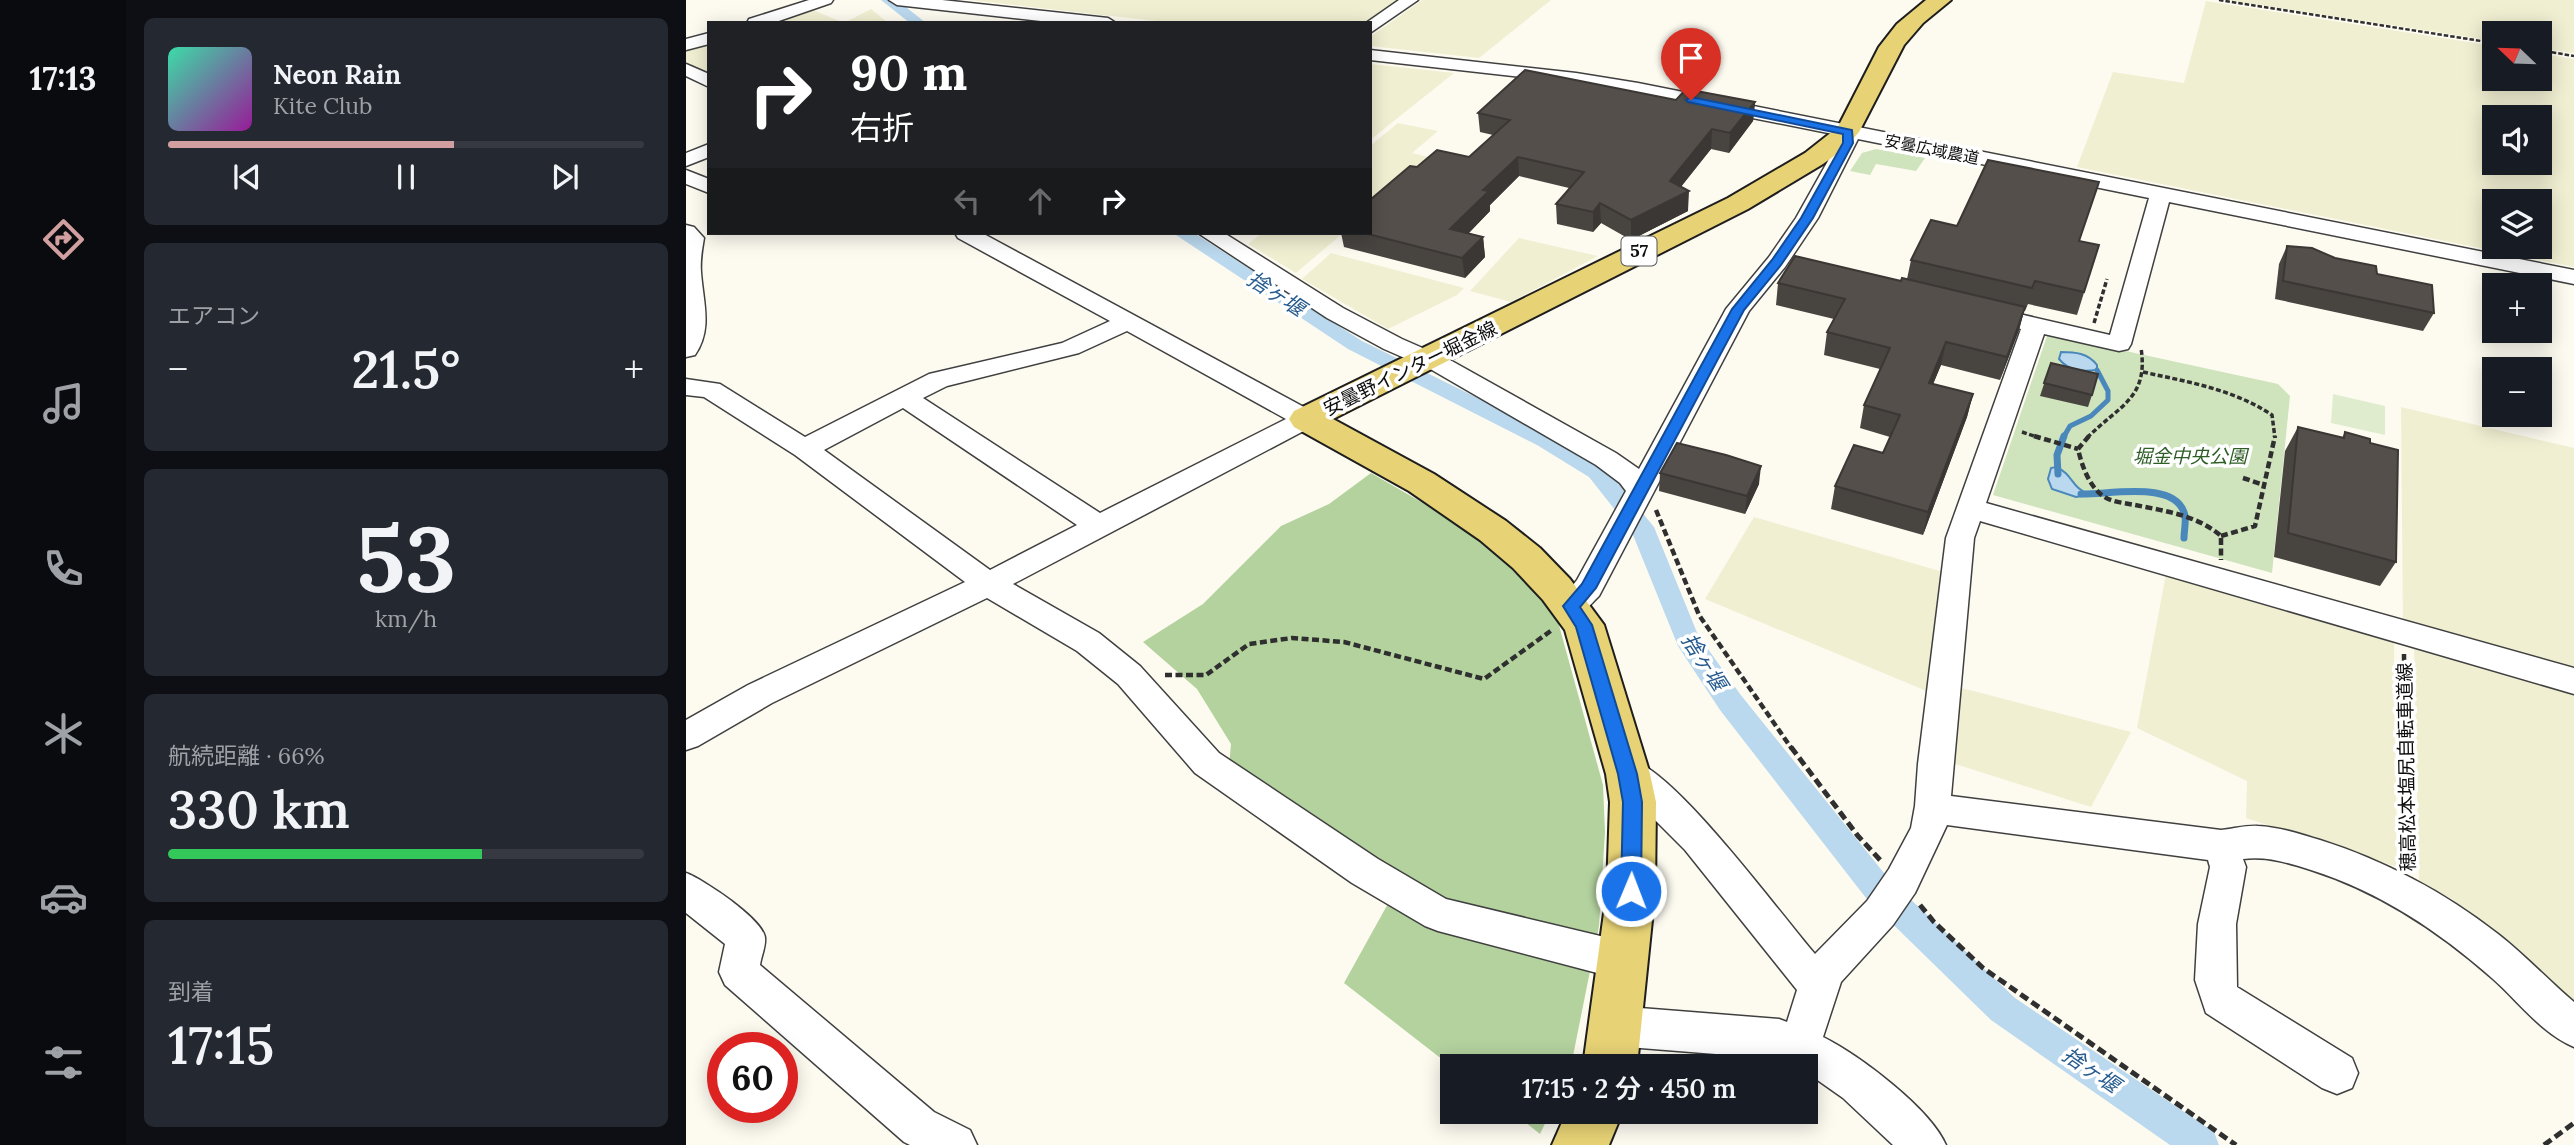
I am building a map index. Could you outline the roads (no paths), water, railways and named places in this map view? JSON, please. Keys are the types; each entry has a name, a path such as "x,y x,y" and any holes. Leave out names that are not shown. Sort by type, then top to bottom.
{"main road":[{"name":"安曇野インター堀金線","path":"1306,419 1416,367 1782,178 1823,153 1848,132 1873,75 1893,41 1919,13 1940,0"},
{"name":"安曇野インター堀金線","path":"1306,419 1451,499 1483,520 1532,563 1564,616 1584,625 1628,774 1633,802 1631,878 1612,1054"},
{"path":"1580,1145 1590,1124"}],"street":[{"path":"761,21 825,0"},
{"path":"1372,27 1410,0"},
{"path":"908,1 1090,21"},
{"path":"936,4 928,11 940,21"},
{"path":"686,45 707,39"},
{"name":"安曇広域農道","path":"1372,55 1576,78 1848,132 2159,199 2574,277"},
{"path":"686,69 707,81"},
{"path":"1564,616 1588,588 1624,523 1645,498 1738,309 1777,262 1807,218 1848,143 1848,132"},
{"path":"686,160 707,151"},
{"path":"686,176 707,186"},
{"path":"1996,315 2130,345 2159,199"},
{"path":"686,232 693,238 688,257 692,342 686,350"},
{"path":"970,235 1306,419"},
{"path":"1212,235 1335,313 1393,344 1416,367 1606,459 1630,476 1645,498"},
{"path":"1777,262 1803,268"},
{"path":"804,449 904,397 958,373 1018,362 1070,348 1128,322"},
{"path":"1800,1046 1818,984 1827,969 1894,891 1919,852 1933,806 1935,764 1960,538 2035,324"},
{"path":"686,387 711,390 804,449 988,584 1088,642 1129,675 1207,763 1366,871 1438,914 1601,956 1624,958"},
{"path":"904,397 1097,525"},
{"path":"686,736 760,695 988,584 1097,525 1306,419"},
{"path":"1971,508 2574,681"},
{"path":"1628,774 1645,786 1700,844 1800,966 1818,984"},
{"path":"1933,806 1957,813 2221,846 2255,842 2283,846 2336,861 2408,891 2448,917 2509,968 2553,1012 2574,1027"},
{"path":"2221,846 2228,867 2217,923 2215,980 2220,999 2337,1073"},
{"path":"686,890 747,937 739,972 919,1127 955,1145"},
{"path":"1615,1026 1779,1039 1800,1046 1844,1071 1924,1145"}],"water":[{"path":"2061,352 2085,356 2097,365 2097,370 2081,371 2071,368 2059,359"},
{"path":"2056,467 2090,495 2076,497 2052,489 2048,479 2051,468"}],"waterway":[{"name":"捨ヶ堰","path":"888,0 916,21"},
{"name":"捨ヶ堰","path":"1185,235 1355,345 1545,440 1597,472 1642,527 1687,639 1730,702 1877,888 2003,1009 2201,1145"},
{"path":"2064,437 2070,426 2091,416 2108,400 2108,391 2097,370"},
{"path":"2058,474 2057,455 2064,437"},
{"path":"2081,494 2141,491 2170,497 2180,504 2185,516 2184,538"}],"park label":[{"name":"堀金中央公園","path":"2190,456"}]}
